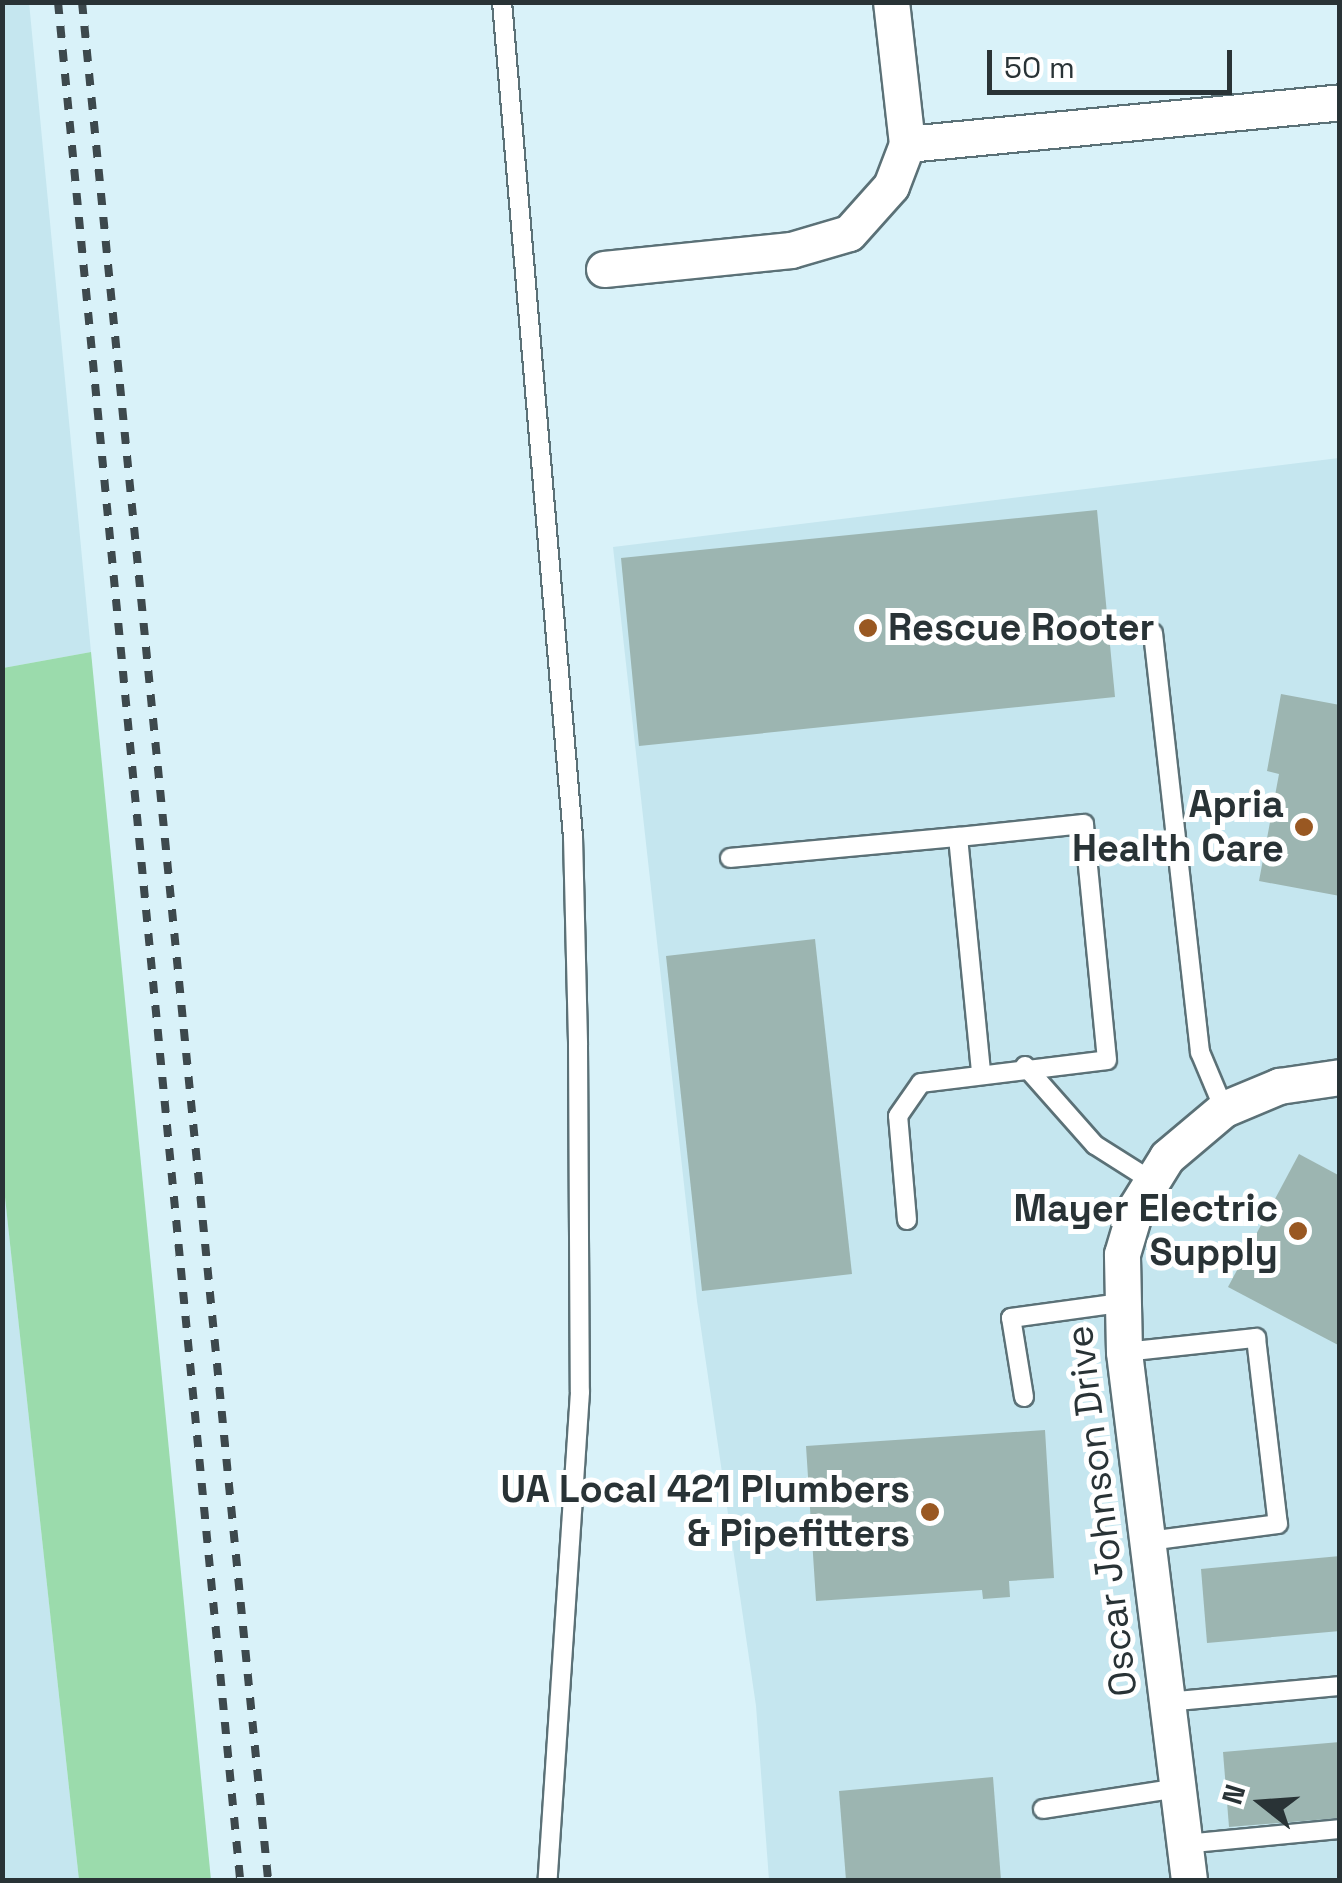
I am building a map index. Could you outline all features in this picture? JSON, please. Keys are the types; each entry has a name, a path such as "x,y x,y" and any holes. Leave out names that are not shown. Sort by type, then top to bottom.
{"street":[{"path":"604,268 792,250 849,233 890,186 907,144 891,2"},
{"path":"907,144 1340,102"},
{"name":"Oscar Johnson Drive","path":"1189,1880 1124,1352 1122,1254 1152,1182 1224,1109 1279,1086 1340,1077"}],"lane":[{"path":"502,2 573,837 580,1392 548,1880"},
{"path":"1152,633 1200,1052 1224,1109"},
{"path":"730,858 1084,824 1107,1060 982,1070 921,1083 898,1116 908,1220"},
{"path":"958,836 982,1070"},
{"path":"1025,1066 1095,1145 1152,1182"},
{"path":"1024,1398 1010,1318 1121,1303"},
{"path":"1124,1352 1256,1338 1278,1524 1148,1540"},
{"path":"1167,1702 1340,1686"},
{"path":"1043,1809 1178,1788"},
{"path":"1184,1844 1340,1829"}],"shaded area":[{"path":"29,2 91,652 3,668 2,3"},
{"path":"1339,458 1339,1880 769,1880 756,1706 697,1301 613,547"},
{"path":"3,1178 79,1880 3,1880"}],"green space":[{"path":"91,652 211,1880 79,1880 3,1179 3,668"}],"building":[{"name":"Rescue Rooter","path":"1097,510 1115,697 639,746 621,558"},
{"name":"Apria Health Care","path":"1281,694 1340,705 1340,896 1259,881 1279,774 1267,771"},
{"path":"815,939 852,1274 702,1291 666,956"},
{"name":"Mayer Electric Supply","path":"1299,1154 1340,1176 1340,1346 1228,1287"},
{"name":"UA Local 421 Plumbers & Pipefitters","path":"1045,1430 1054,1578 1009,1581 1010,1597 983,1599 982,1590 816,1601 806,1446"},
{"path":"1340,1556 1340,1631 1207,1643 1201,1569"},
{"path":"1340,1742 1340,1818 1229,1827 1223,1752"},
{"path":"993,1777 1001,1880 846,1880 839,1791"}],"railway":[{"path":"58,2 240,1880"},
{"path":"82,2 268,1880"}],"place":[{"name":"Rescue Rooter","path":"868,628"},
{"name":"Apria Health Care","path":"1304,827"},
{"name":"Mayer Electric Supply","path":"1298,1231"},
{"name":"UA Local 421 Plumbers & Pipefitters","path":"930,1512"}]}
